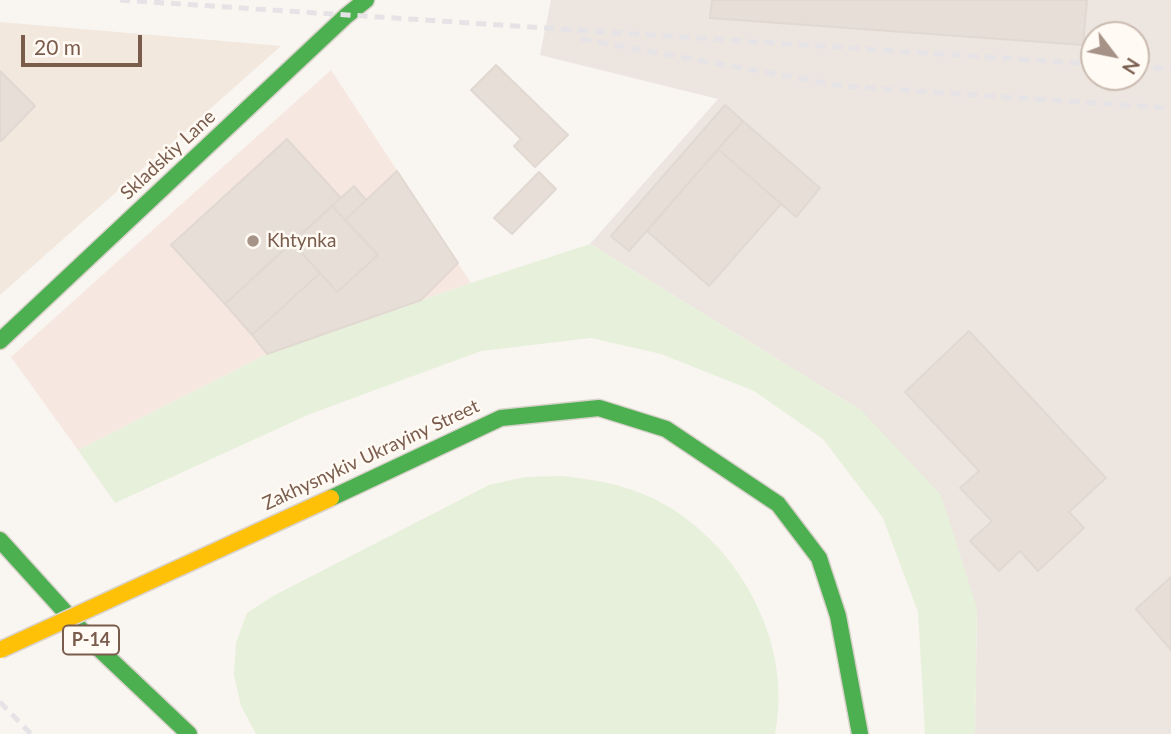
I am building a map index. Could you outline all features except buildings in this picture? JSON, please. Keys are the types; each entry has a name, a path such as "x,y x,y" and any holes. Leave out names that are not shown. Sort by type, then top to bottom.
{"main road":[{"name":"Skladskiy Lane","path":"0,341 345,16 366,0"},
{"name":"Zakhysnykiv Ukrayiny Street","path":"0,650 500,418 599,408 666,429 778,504 820,558 838,616 860,726"},
{"name":"Р-14","path":"0,540 95,645 189,734"},
{"path":"851,734 860,726"}],"shaded area":[{"path":"551,0 1171,0 1171,734 975,734 977,608 862,411 590,244 718,99 540,55"},
{"path":"0,22 281,46 0,295"},
{"path":"331,70 471,283 267,354 78,450 11,357"}],"green space":[{"path":"590,244 862,411 941,495 977,608 975,734 925,734 918,612 883,518 823,439 754,391 661,354 591,338 481,351 310,414 115,503 78,450 267,354"},
{"path":"562,476 644,494 696,526 719,549 740,575 769,635 779,701 775,734 256,734 241,706 234,675 236,643 247,613 273,596 489,485 525,477"}],"railway":[{"path":"120,0 1080,63"},
{"path":"581,39 842,86 1171,108"},
{"path":"1150,68 1171,69"},
{"path":"0,702 31,734"}],"traffic: fast":[{"path":"0,341 366,0"},
{"path":"331,498 501,418 599,408 666,429 778,504 819,558 838,616 860,734"},
{"path":"0,540 95,645 189,734"}],"traffic: slow":[{"path":"0,650 331,498"}],"place":[{"name":"Khtynka","path":"253,241"}]}
